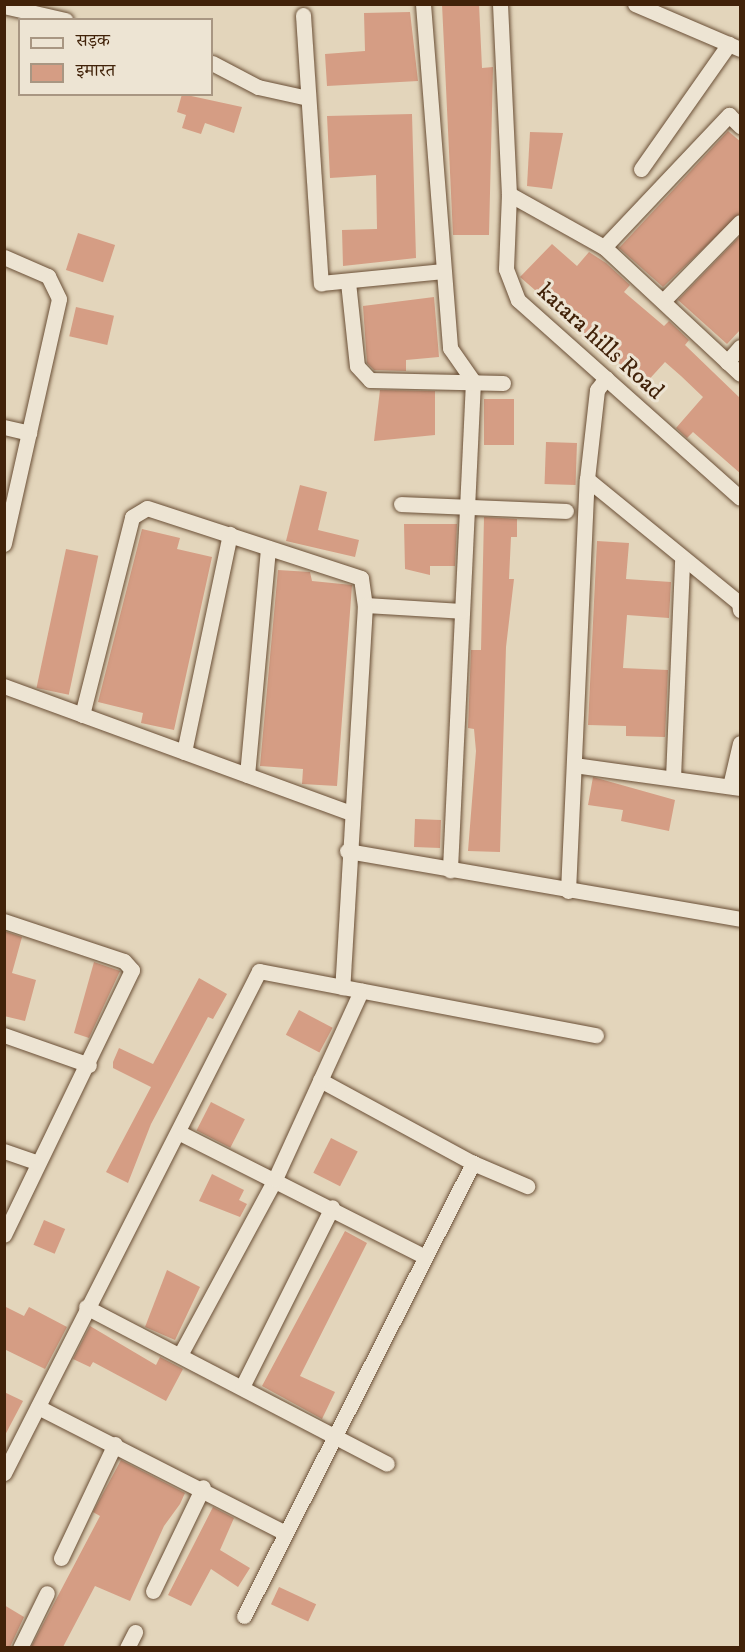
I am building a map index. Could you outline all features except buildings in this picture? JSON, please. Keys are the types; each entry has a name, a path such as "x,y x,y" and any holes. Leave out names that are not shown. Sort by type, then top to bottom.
{"street":[{"path":"423,4 450,348 473,381 469,507 450,870"},
{"name":"katara hills Road","path":"500,4 509,194 506,269 518,300 741,498"},
{"path":"634,4 735,46 641,169"},
{"path":"4,6 58,14"},
{"path":"303,15 321,283 443,272"},
{"path":"213,64 258,87 308,98"},
{"path":"604,247 729,115 741,126"},
{"path":"509,194 604,247 741,374"},
{"path":"663,301 741,222"},
{"path":"4,257 48,276 59,299 5,538"},
{"path":"348,282 357,366 370,380 503,382"},
{"path":"727,362 741,347"},
{"path":"568,891 587,480 597,390 606,378"},
{"path":"4,427 29,433"},
{"path":"587,480 682,560 739,603 741,610"},
{"path":"400,504 566,511"},
{"path":"82,716 132,517 147,508 360,578 365,605 349,812 342,987"},
{"path":"184,752 230,534"},
{"path":"246,775 268,548"},
{"path":"673,778 682,560"},
{"path":"365,605 462,611"},
{"path":"4,686 349,812"},
{"path":"574,765 735,787 741,743"},
{"path":"347,851 568,891 741,919"},
{"path":"4,921 124,961 132,970 89,1065 4,1235"},
{"path":"4,1473 86,1307 259,971 596,1035"},
{"path":"180,1355 275,1179 360,991"},
{"path":"4,1035 89,1065"},
{"path":"320,1080 473,1163 527,1186"},
{"path":"178,1132 332,1207 425,1257"},
{"path":"4,1151 38,1163"},
{"path":"244,1616 473,1163"},
{"path":"242,1388 332,1207"},
{"path":"86,1307 387,1464"},
{"path":"38,1407 203,1487 285,1533"},
{"path":"62,1557 115,1444"},
{"path":"153,1591 203,1487"},
{"path":"20,1647 47,1593"},
{"path":"127,1647 135,1632"}]}
